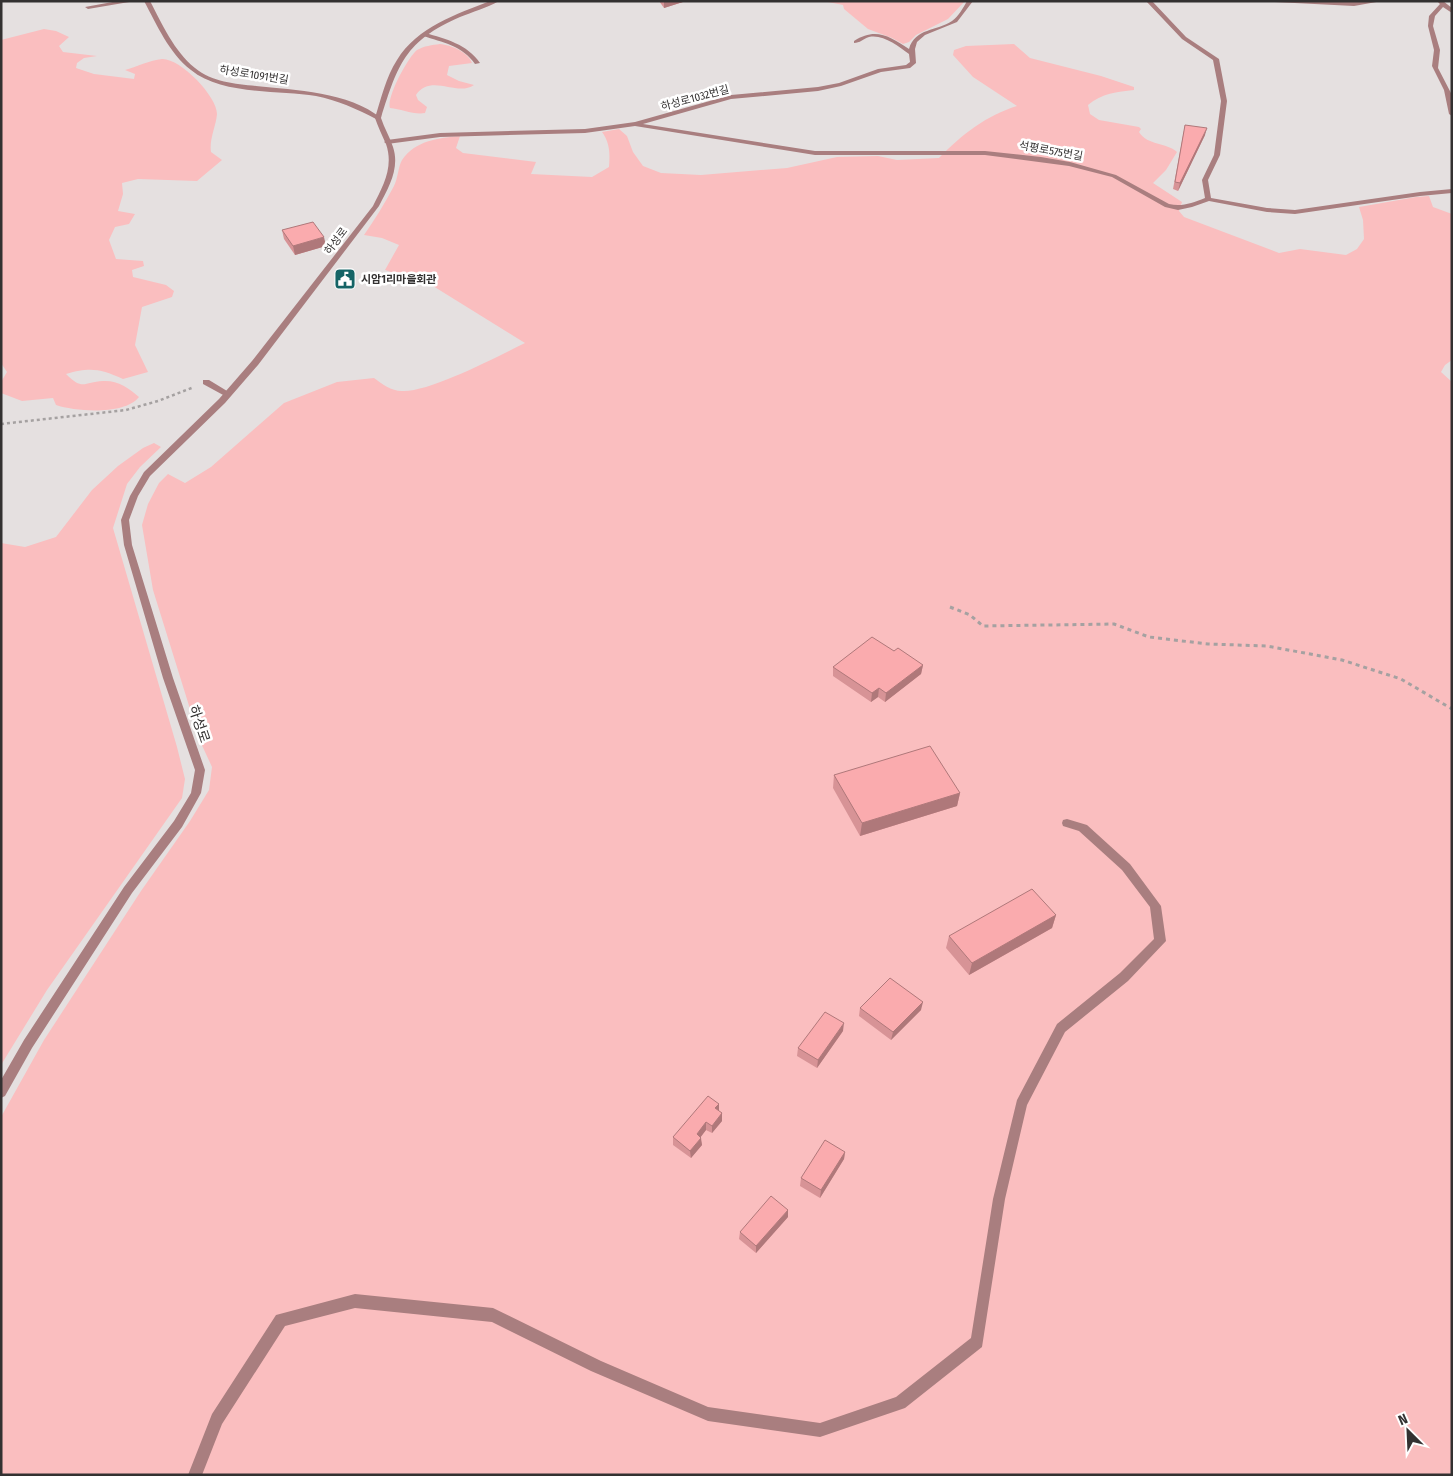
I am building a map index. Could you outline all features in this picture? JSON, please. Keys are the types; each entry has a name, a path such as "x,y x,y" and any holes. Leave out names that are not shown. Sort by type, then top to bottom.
{"street":[{"path":"88,7 132,1"},
{"name":"하성로1091번길","path":"147,1 174,48 202,76 237,85 306,93 338,99 358,106 378,118"},
{"path":"378,118 400,61 410,48 425,34 453,18 496,1"},
{"name":"하성로1032번길","path":"387,142 440,135 565,132 636,124 730,97 794,92 841,84 880,70 908,67 913,63 912,53 915,42 921,36 952,23 959,17 970,1"},
{"path":"1149,1 1184,38 1216,59 1224,101 1217,155 1206,180 1208,199"},
{"path":"1257,1 1354,4 1379,1"},
{"path":"1452,11 1441,3 1431,16 1429,26 1437,50 1435,68 1445,84 1451,102 1452,114"},
{"path":"425,34 470,53 477,63"},
{"path":"856,42 863,36 874,34 912,53"},
{"name":"하성로","path":"1,1092 28,1044 128,890 178,824 196,793 200,770 168,678 128,545 125,520 134,496 147,474 228,394 328,270 376,206 392,166 392,152 378,118"},
{"name":"석평로575번길","path":"636,124 815,153 985,153 1041,158 1114,176 1166,206 1178,208 1190,206 1208,199 1266,210 1295,212 1452,191"},
{"path":"206,382 228,394"},
{"path":"195,1475 217,1419 281,1320 355,1301 493,1315 596,1366 708,1414 820,1430 900,1403 977,1342 1000,1200 1021,1104 1061,1028 1124,977 1160,941 1155,906 1126,867 1083,828 1066,823"}],"path":[{"path":"1,424 126,410 158,401 206,382"},
{"path":"950,607 970,615 983,626 1114,624 1149,637 1208,644 1267,646 1342,660 1402,679 1452,709"}],"shaded area":[{"path":"823,1 965,1 948,19 916,35 909,42 903,44 868,29 844,9 843,5"},
{"path":"44,29 56,31 69,37 59,46 63,52 97,56 84,58 77,63 76,68 94,74 134,79 135,74 125,70 157,60 170,60 187,71 204,88 215,106 217,114 211,152 222,160 197,181 138,179 122,183 123,194 118,211 135,214 129,224 115,227 109,240 116,259 143,261 144,266 132,270 133,277 166,285 174,291 172,297 142,307 135,345 148,372 123,379 95,370 82,370 66,374 80,384 103,381 118,383 139,397 123,407 100,410 76,409 56,405 53,398 22,401 1,393 1,382 7,372 1,363 1,40"},
{"path":"440,44 459,50 472,63 449,66 447,75 474,85 460,89 436,85 422,89 416,95 418,100 427,107 425,113 390,108 394,87 413,54 422,48"},
{"path":"1014,44 1030,58 1101,76 1134,87 1134,90 1110,94 1093,101 1088,105 1090,114 1099,120 1139,127 1141,129 1139,132 1147,140 1177,152 1166,170 1153,183 1182,202 1179,211 1184,217 1279,253 1300,249 1346,255 1357,249 1364,239 1363,220 1359,207 1429,196 1433,207 1452,214 1452,360 1445,365 1441,372 1452,382 1452,1475 1,1475 1,1117 44,1040 209,790 212,767 200,741 153,590 142,525 148,504 159,483 168,474 185,483 211,467 284,403 337,382 374,378 394,390 414,390 463,373 525,343 433,286 385,270 399,245 382,238 364,235 394,186 402,160 421,144 436,139 460,136 456,148 463,153 536,162 531,174 592,177 609,167 609,149 607,140 602,132 619,129 627,136 633,152 643,166 661,173 701,175 787,168 837,157 878,156 897,160 939,158 956,141 985,120 1017,106 973,77 953,55 954,50 966,46"},
{"path":"154,443 161,447 140,467 127,484 113,528 177,747 185,779 182,798 47,990 1,1065 1,543 25,547 56,537 92,490 118,466 143,448"}],"building":[{"path":"1185,125 1207,128 1180,183 1175,182"},
{"path":"313,222 324,237 293,246 282,230"},
{"path":"872,637 894,651 898,648 923,665 886,693 879,688 872,693 833,667"},
{"path":"930,746 960,793 862,823 834,775"},
{"path":"1032,889 1056,915 972,963 949,936"},
{"path":"890,978 923,1002 893,1032 860,1008"},
{"path":"825,1012 844,1023 818,1060 798,1048"},
{"path":"708,1096 719,1104 715,1108 722,1113 712,1126 706,1122 697,1134 701,1138 690,1151 673,1137"},
{"path":"825,1140 845,1152 821,1190 801,1178"},
{"path":"771,1196 788,1210 756,1246 740,1232"}],"place":[{"name":"시암1리마을회관","path":"345,279"}]}
